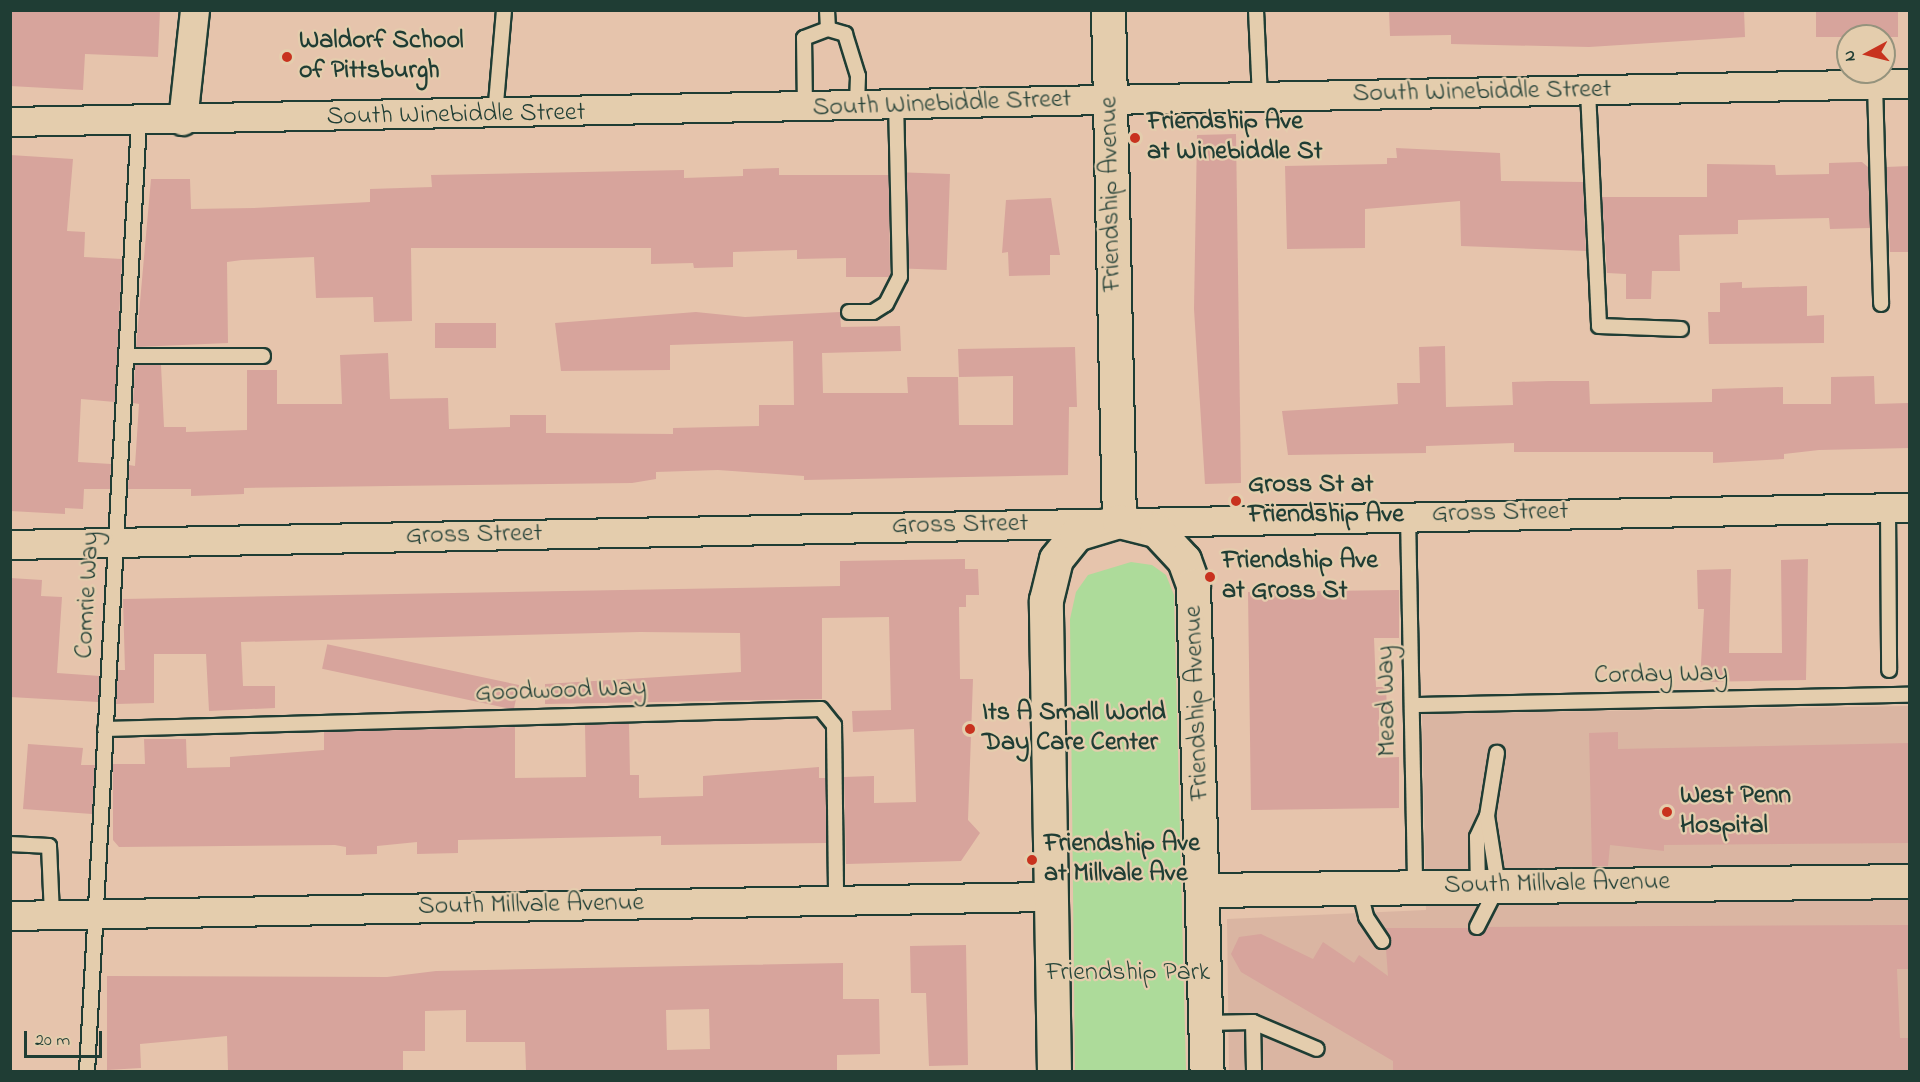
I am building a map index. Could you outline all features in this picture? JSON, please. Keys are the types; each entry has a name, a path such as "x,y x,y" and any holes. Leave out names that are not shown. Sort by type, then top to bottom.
{"street":[{"path":"183,121 195,10"},
{"name":"Friendship Avenue","path":"1108,10 1119,521 1156,530 1184,560 1193,585 1208,1071"},
{"name":"South Winebiddle Street","path":"10,122 139,122 495,115 1875,84"},
{"name":"Gross Street","path":"10,545 1408,515 1899,508"},
{"path":"1054,1071 1049,576 1076,534 1119,521"},
{"name":"South Millvale Avenue","path":"1204,890 1910,881"},
{"name":"South Millvale Avenue","path":"10,916 1051,897"}],"lane":[{"path":"495,115 504,10"},
{"path":"827,10 828,29"},
{"path":"1256,10 1260,98"},
{"path":"805,108 804,38 828,29 845,34 858,76 857,107"},
{"path":"1875,84 1881,304"},
{"path":"1588,91 1599,326 1681,328"},
{"path":"849,312 873,312 886,304 900,277 896,106"},
{"name":"Comrie Way","path":"87,1071 139,122"},
{"path":"127,356 263,356"},
{"path":"1888,670 1899,508"},
{"name":"Mead Way","path":"1408,515 1415,887"},
{"name":"Corday Way","path":"1413,705 1910,695"},
{"name":"Goodwood Way","path":"105,729 821,709 834,724 836,900"},
{"path":"1477,927 1488,886 1487,816 1497,753"},
{"path":"1487,816 1477,837 1488,886"},
{"path":"10,844 49,846 51,915"},
{"path":"1359,888 1366,917 1382,941"},
{"path":"1253,1022 1254,1071"},
{"path":"1206,1023 1253,1022 1317,1049"}],"shaded area":[{"name":"West Penn Hospital","path":"1909,706 1909,1071 1229,1071 1227,919 1426,910 1422,714"}],"green space":[{"name":"Friendship Park","path":"1131,562 1152,565 1166,575 1174,595 1186,1071 1075,1071 1070,619 1076,592 1088,575"}],"building":[{"path":"10,10 160,10 158,57 85,54 83,90 10,86"},
{"path":"1389,10 1744,10 1745,37 1589,47 1451,44 1451,35 1390,36"},
{"path":"1816,10 1898,10 1898,37 1896,37 1896,24 1836,24 1836,37 1816,37"},
{"path":"1236,134 1241,483 1205,484 1194,309 1197,135"},
{"path":"1396,148 1500,153 1501,181 1583,182 1586,251 1461,246 1460,201 1365,209 1365,248 1287,249 1285,166 1387,164 1387,158 1397,158"},
{"path":"10,155 73,159 67,231 85,232 84,257 122,259 115,402 81,399 78,462 111,464 110,489 84,489 83,509 65,508 65,514 10,511"},
{"path":"1862,162 1868,167 1870,228 1830,229 1829,218 1738,220 1738,234 1679,235 1680,271 1652,271 1651,299 1626,299 1626,274 1607,273 1602,197 1707,197 1707,164 1775,165 1776,175 1829,174 1829,163"},
{"path":"1910,166 1910,252 1890,252 1886,167"},
{"path":"779,168 779,175 889,175 890,277 846,277 846,258 797,259 797,250 733,252 733,267 694,268 693,263 651,264 651,248 411,248 412,321 374,322 373,297 316,298 314,257 242,260 227,262 228,343 136,347 151,179 190,179 191,209 254,208 370,202 370,189 432,187 431,175 684,170 684,178 743,176 743,169"},
{"path":"907,172 950,174 947,270 904,268"},
{"path":"1051,198 1060,255 1050,255 1050,275 1009,276 1008,252 1002,253 1006,200"},
{"path":"1742,282 1742,288 1807,286 1807,316 1824,315 1824,343 1709,344 1708,312 1720,312 1720,283"},
{"path":"696,312 745,317 840,312 841,327 900,326 901,351 822,353 823,393 908,393 907,377 958,377 959,425 1013,425 1013,376 959,377 958,349 1075,347 1077,407 1069,407 1068,475 804,480 804,476 718,470 656,472 656,479 632,483 244,488 244,494 191,496 191,489 128,489 129,465 135,466 139,404 133,403 135,365 161,365 164,427 186,427 186,432 247,430 247,370 277,370 277,404 342,404 340,355 388,353 390,399 448,398 449,429 510,427 510,415 546,415 546,433 673,434 673,428 759,426 759,405 794,405 793,341 670,345 670,370 561,371 555,323"},
{"path":"435,323 496,323 496,348 435,348"},
{"path":"1445,346 1446,407 1513,405 1512,382 1549,381 1589,381 1590,404 1712,402 1712,389 1783,387 1783,404 1831,404 1831,377 1874,376 1875,404 1908,403 1909,448 1819,450 1784,454 1784,459 1713,463 1713,452 1514,452 1514,443 1426,446 1426,453 1288,455 1282,411 1398,404 1397,383 1420,383 1419,347"},
{"path":"965,559 965,569 978,569 979,595 966,595 966,607 959,607 960,679 973,679 968,820 980,833 961,861 846,864 844,777 874,776 874,803 916,802 914,729 853,732 852,711 891,710 889,617 822,618 822,699 545,704 545,684 741,672 740,633 640,632 241,642 243,686 275,686 275,708 209,711 206,654 154,654 154,703 116,704 118,670 125,670 123,599 840,586 840,561"},
{"path":"1808,559 1806,680 1700,682 1704,609 1698,609 1697,570 1731,569 1729,653 1782,653 1781,560"},
{"path":"10,578 42,580 41,596 62,597 57,673 100,676 98,702 10,697"},
{"path":"1399,590 1399,638 1374,638 1376,687 1386,687 1387,710 1379,710 1379,758 1399,757 1399,808 1251,810 1248,592"},
{"path":"327,644 519,685 514,709 322,669"},
{"path":"629,723 630,775 639,775 639,798 703,796 703,776 819,767 819,778 826,778 826,843 661,845 661,836 458,840 458,853 417,854 417,842 377,846 377,854 346,855 346,847 335,845 119,847 113,840 113,764 145,764 144,739 186,739 187,768 230,767 230,757 324,750 324,732 515,727 515,778 586,777 585,725"},
{"path":"1618,732 1618,749 1910,743 1910,843 1664,845 1664,851 1610,845 1608,866 1592,866 1589,733"},
{"path":"28,744 83,748 81,765 95,765 92,814 23,809"},
{"path":"1910,925 1910,969 1897,969 1900,1038 1910,1038 1910,1071 1393,1071 1393,1061 1241,972 1231,954 1239,937 1261,934 1313,959 1323,942 1354,963 1359,955 1388,976 1386,949 1391,940 1384,928 1468,928 1477,936 1487,927"},
{"path":"966,945 968,1065 929,1066 926,993 911,993 910,946"},
{"path":"843,963 843,999 879,999 880,1054 837,1055 837,1071 526,1070 525,1042 466,1042 466,1010 425,1011 425,1051 403,1051 403,1071 228,1071 227,1036 140,1044 141,1068 107,1070 107,976 387,977 436,971","holes":["709,1009 710,1049 667,1050 666,1010"]}],"place":[{"name":"Waldorf School of Pittsburgh","path":"287,57"},
{"name":"Friendship Ave at Winebiddle St","path":"1135,138"},
{"name":"Gross St at Friendship Ave","path":"1236,501"},
{"name":"Friendship Ave at Gross St","path":"1210,577"},
{"name":"Its A Small World Day Care Center","path":"970,729"},
{"name":"West Penn Hospital","path":"1667,812"},
{"name":"Friendship Ave at Millvale Ave","path":"1032,860"}]}
